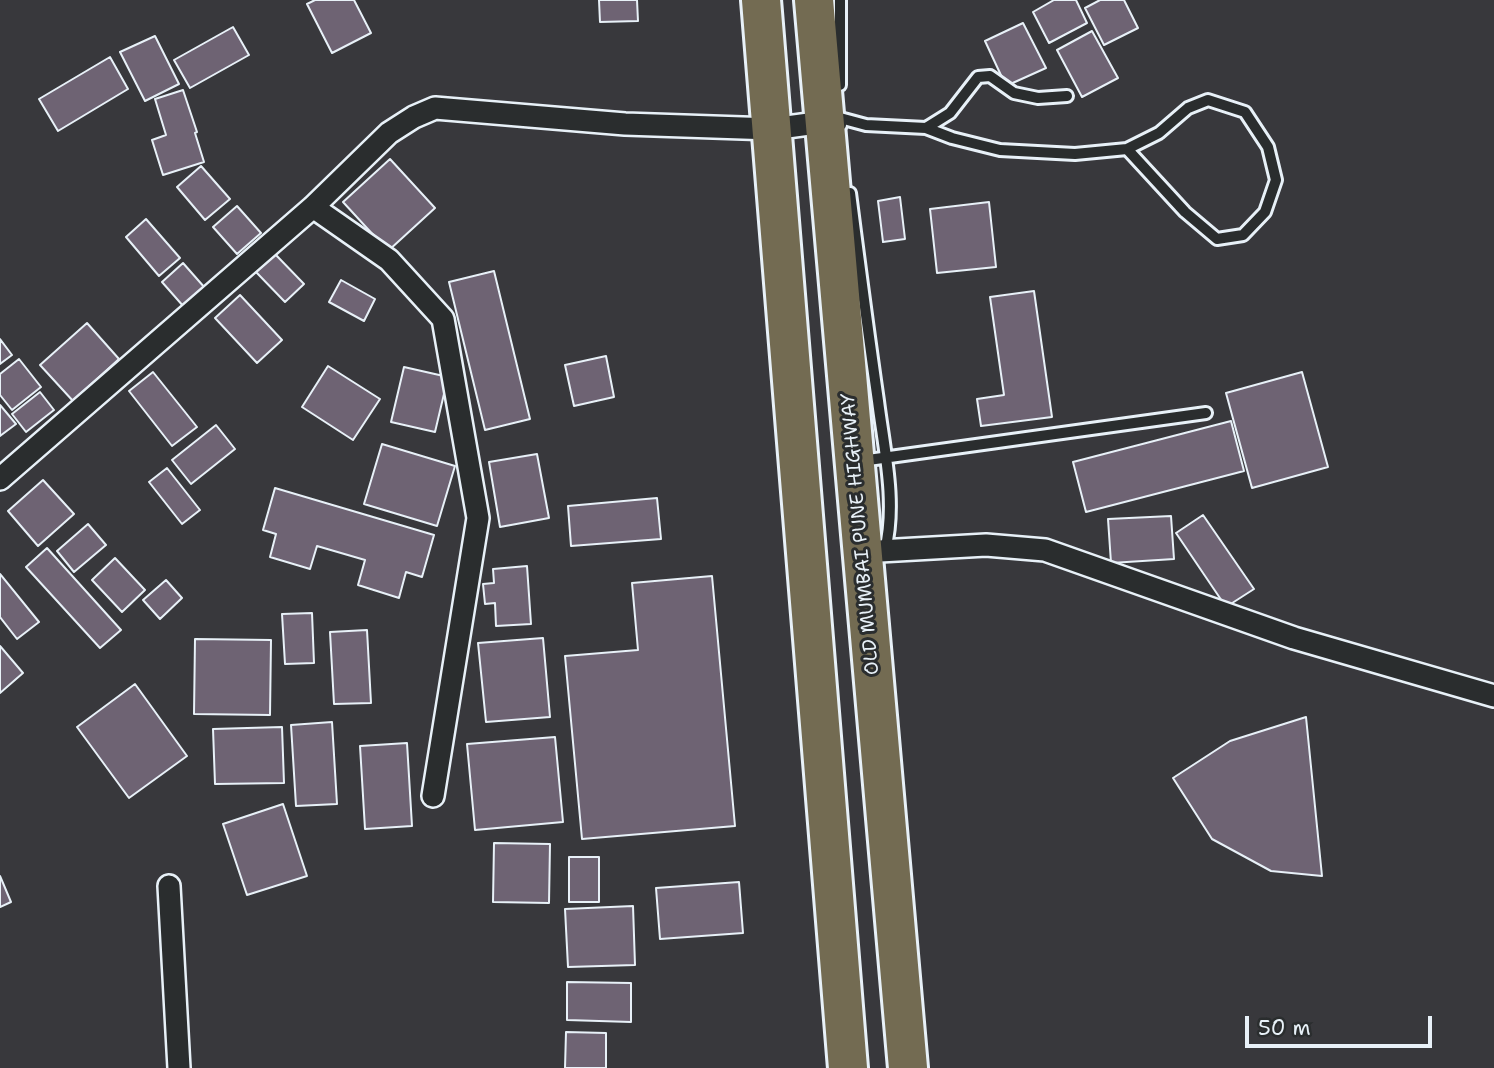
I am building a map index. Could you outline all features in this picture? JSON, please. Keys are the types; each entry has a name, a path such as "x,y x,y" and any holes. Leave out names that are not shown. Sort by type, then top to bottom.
{"highway":[{"path":"761,0 848,1068"},
{"name":"OLD MUMBAI PUNE HIGHWAY","path":"814,0 837,114 870,460 908,1068"}],"street":[{"path":"0,479 313,207 389,133 414,117 435,108 625,124 772,130 837,114"},
{"path":"313,207 389,260 443,319 478,518 433,796"},
{"path":"874,551 986,545 1045,550 1294,638 1494,696"},
{"path":"169,886 179,1068"}],"lane":[{"path":"840,0 837,114 866,125 926,128 952,138 1000,150 1075,154 1128,149 1159,132 1188,108 1208,100 1245,112 1268,147 1276,180 1265,212 1243,234 1217,239 1185,212 1128,149"},
{"path":"926,128 950,113 978,77 990,76 1014,93 1026,96 1067,96"},
{"path":"849,186 870,460 1206,413"}],"building":[{"path":"315,0 354,0 371,33 332,53 307,4"},
{"path":"599,0 637,0 638,21 600,22"},
{"path":"1054,0 1076,0 1087,23 1049,43 1033,12"},
{"path":"1100,0 1124,0 1138,28 1104,45 1085,8"},
{"path":"1023,23 1046,68 1006,86 985,41"},
{"path":"233,27 249,55 190,88 174,60"},
{"path":"1092,31 1118,78 1082,97 1057,50"},
{"path":"155,36 179,84 145,101 120,52"},
{"path":"110,57 128,89 58,131 39,99"},
{"path":"183,90 204,162 163,175 152,140 166,135 155,99"},
{"path":"390,159 435,208 388,251 343,202"},
{"path":"201,166 230,199 205,220 177,187"},
{"path":"900,197 905,239 883,242 878,201"},
{"path":"989,202 996,267 937,273 930,209"},
{"path":"237,206 261,233 237,254 213,227"},
{"path":"146,219 180,258 159,276 126,237"},
{"path":"275,254 304,284 285,302 256,272"},
{"path":"183,263 205,288 184,307 162,282"},
{"path":"494,271 530,419 485,430 449,282"},
{"path":"341,280 375,299 364,321 329,302"},
{"path":"1034,291 1052,417 981,426 977,399 1004,395 990,297"},
{"path":"240,295 282,340 257,363 215,318"},
{"path":"87,323 119,359 73,401 40,365"},
{"path":"0,339 12,355 0,364"},
{"path":"606,356 614,397 574,406 565,365"},
{"path":"19,359 41,387 12,410 0,395 0,374"},
{"path":"328,366 380,399 353,440 302,407"},
{"path":"404,367 448,377 435,432 391,422"},
{"path":"153,372 197,427 172,446 129,391"},
{"path":"1302,372 1328,467 1252,488 1226,393"},
{"path":"40,392 54,410 26,432 12,414"},
{"path":"0,405 16,424 0,436"},
{"path":"1231,421 1244,471 1086,512 1073,462"},
{"path":"216,425 235,449 191,484 172,460"},
{"path":"382,444 455,466 437,526 364,504"},
{"path":"537,454 549,518 500,527 489,462"},
{"path":"167,468 200,510 182,524 149,482"},
{"path":"43,480 74,514 38,546 8,511"},
{"path":"275,488 434,535 422,577 406,572 399,598 358,585 365,560 317,546 310,569 270,557 276,534 263,530"},
{"path":"657,498 661,539 571,546 568,506"},
{"path":"1203,515 1254,589 1226,607 1176,533"},
{"path":"1171,516 1174,559 1111,563 1108,519"},
{"path":"88,524 106,545 74,572 57,551"},
{"path":"47,548 121,630 100,648 26,567"},
{"path":"115,558 145,590 122,612 92,580"},
{"path":"527,566 531,624 496,626 495,603 485,604 483,584 494,583 493,569"},
{"path":"0,574 39,622 17,639 0,617"},
{"path":"712,576 735,826 582,839 565,656 638,650 632,583"},
{"path":"166,580 182,598 160,619 143,600"},
{"path":"312,613 314,663 285,664 282,614"},
{"path":"367,630 371,703 334,704 330,632"},
{"path":"543,638 550,717 486,722 478,643"},
{"path":"195,639 271,640 270,715 194,714"},
{"path":"0,646 23,673 0,693"},
{"path":"135,684 187,756 129,798 77,727"},
{"path":"1306,717 1322,876 1271,871 1212,839 1173,778 1230,741"},
{"path":"332,722 337,804 296,806 291,725"},
{"path":"282,727 284,783 215,784 213,729"},
{"path":"555,737 563,822 475,830 467,744"},
{"path":"407,743 412,826 365,829 360,746"},
{"path":"283,804 307,876 247,895 223,824"},
{"path":"494,843 550,844 549,903 493,902"},
{"path":"569,857 599,857 599,902 569,902"},
{"path":"0,876 11,902 0,907"},
{"path":"739,882 743,933 660,939 656,888"},
{"path":"633,906 635,965 568,967 565,909"},
{"path":"567,982 631,983 631,1022 567,1020"},
{"path":"566,1032 606,1033 606,1068 565,1068"}]}
